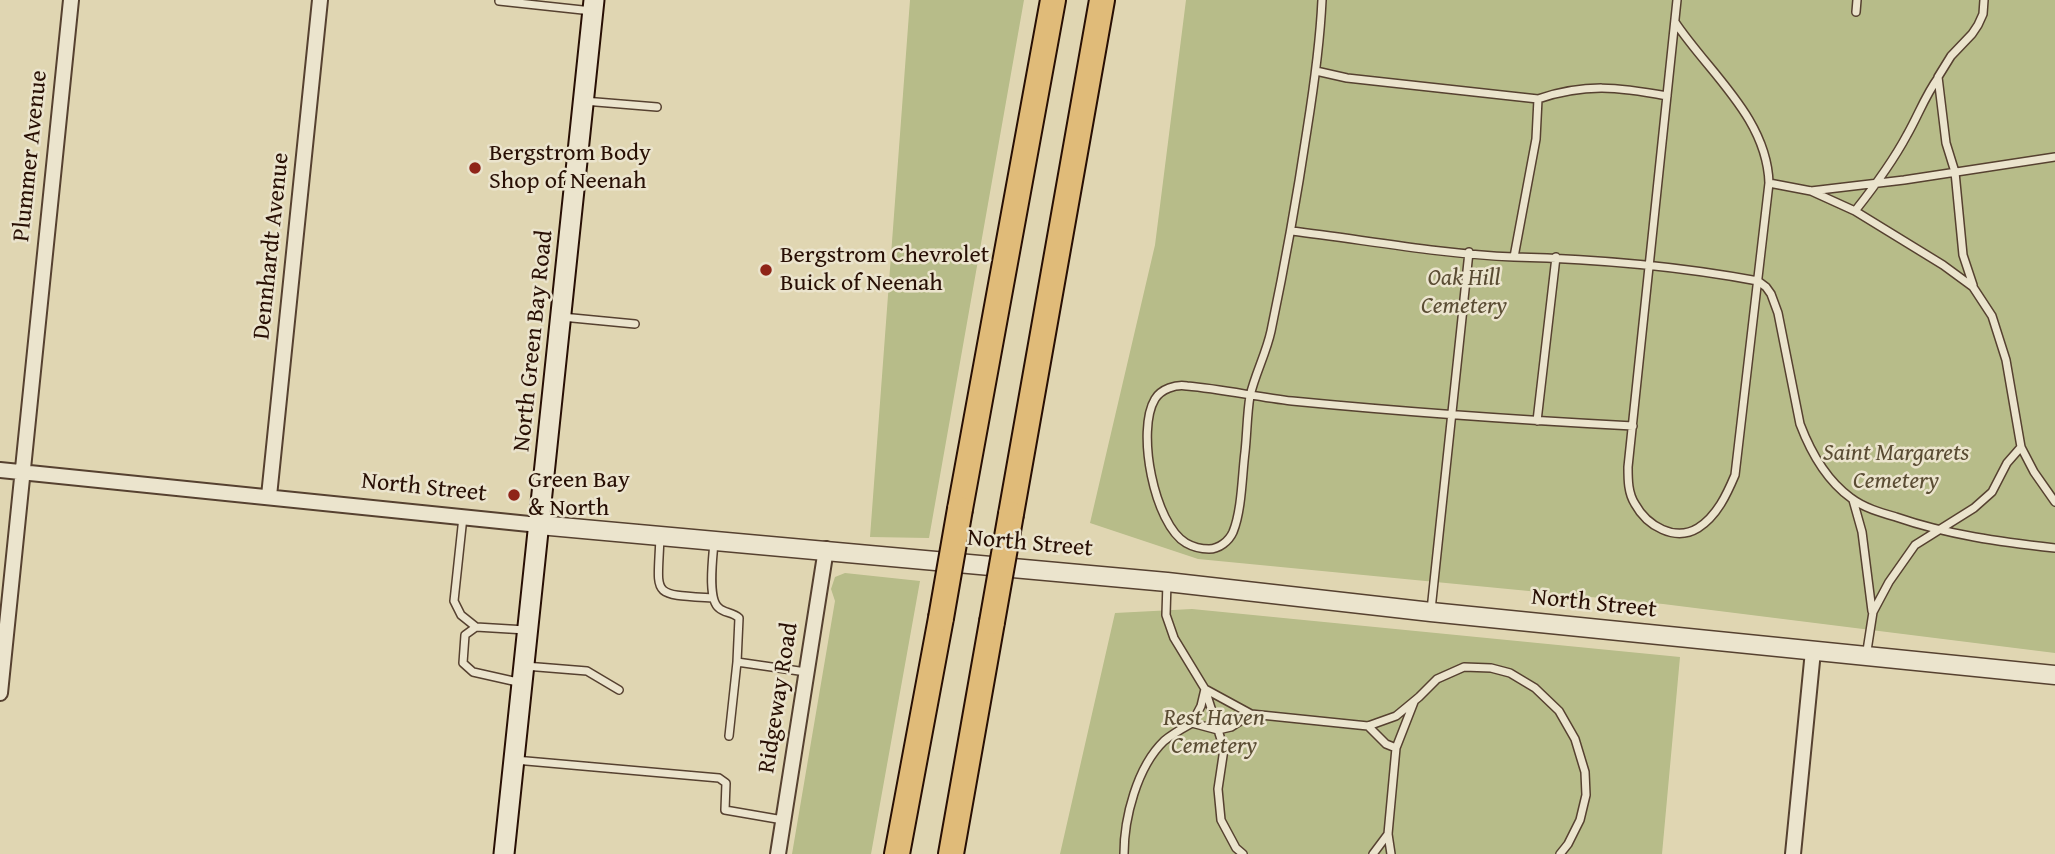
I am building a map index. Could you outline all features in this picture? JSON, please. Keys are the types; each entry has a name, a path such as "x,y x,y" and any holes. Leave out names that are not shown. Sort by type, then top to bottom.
{"highway":[{"path":"897,854 1053,0"},
{"path":"951,854 1102,0"},
{"path":"1088,71 1115,0"}],"main road":[{"name":"North Green Bay Road","path":"504,854 594,6"}],"street":[{"name":"Plummer Avenue","path":"0,693 71,0"},
{"name":"Dennhardt Avenue","path":"269,496 320,0"},
{"name":"North Street","path":"0,470 539,524 1167,582 1431,612 2055,675"},
{"name":"Ridgeway Road","path":"778,854 826,549"},
{"path":"1793,854 1813,651"}],"lane":[{"path":"1322,0 1316,71 1292,231 1267,350 1250,396 1239,502 1233,533 1224,544 1215,549 1200,549 1186,544 1177,536 1161,509 1153,487 1148,445 1150,409 1156,396 1168,388 1183,385 1250,396 1452,415 1633,426"},
{"path":"1675,22 1720,78 1759,137 1768,167 1769,183 1735,475 1727,495 1712,516 1697,529 1675,535 1655,527 1635,504 1629,487 1677,0"},
{"path":"1856,12 1857,0"},
{"path":"1855,211 1886,171 1928,92 1951,56 1978,25 1983,14 1984,0"},
{"path":"499,1 594,6"},
{"path":"1316,71 1348,78 1538,99 1566,90 1608,87 1667,96"},
{"path":"1938,77 1946,143 1955,172 1963,255 1973,286 1992,316 2006,360 2021,447 2055,502"},
{"path":"1514,257 1536,139 1538,99"},
{"path":"584,101 657,107"},
{"path":"1811,191 2055,157"},
{"path":"1769,183 1811,191 1855,211 1973,286"},
{"path":"1292,231 1514,257 1556,257 1649,266 1758,281 1771,294 1777,313 1805,438 1824,471 1853,499 1879,512 1939,531 2055,548"},
{"path":"1431,612 1469,252"},
{"path":"1537,421 1556,257"},
{"path":"561,317 635,324"},
{"path":"1872,612 1915,545 1974,508 1992,492 2007,463 2021,447"},
{"path":"1853,499 1862,532 1872,612 1866,657"},
{"path":"463,516 454,601 461,615 476,626 528,631"},
{"path":"660,535 658,583 661,591 668,595 712,598"},
{"path":"714,539 712,598 719,609 739,618 729,737"},
{"path":"1167,582 1166,615 1188,664 1205,689 1224,749 1218,789 1221,820 1236,848 1243,854"},
{"path":"476,626 465,635 463,663 473,672 523,675 587,671 619,690"},
{"path":"737,662 806,672"},
{"path":"1205,689 1251,714 1368,726 1396,716 1437,679 1464,667 1491,668 1510,673 1535,688 1559,711 1575,738 1585,772 1586,795 1580,820 1560,854"},
{"path":"1124,854 1124,831 1132,799 1148,765 1164,741 1192,723 1201,706 1205,689"},
{"path":"1391,854 1388,834 1396,748 1414,702"},
{"path":"1192,723 1218,730 1231,727 1251,714"},
{"path":"1368,726 1386,744 1396,748"},
{"path":"514,760 719,778 726,783 725,810 783,820"},
{"path":"1373,854 1388,834"}],"green space":[{"path":"910,0 1024,0 929,538 870,537"},
{"name":"Oak Hill Cemetery","path":"1186,0 2055,0 2055,653 1663,604 1198,559 1090,523 1155,245"},
{"path":"845,573 920,581 871,854 792,854 835,601 831,589 835,577"},
{"name":"Rest Haven Cemetery","path":"1192,609 1680,657 1662,854 1060,854 1115,613"}],"place":[{"name":"Bergstrom Body Shop of Neenah","path":"475,168"},
{"name":"Bergstrom Chevrolet Buick of Neenah","path":"766,270"},
{"name":"Green Bay & North","path":"514,495"}],"park label":[{"name":"Saint Margarets Cemetery","path":"1896,468"}]}
